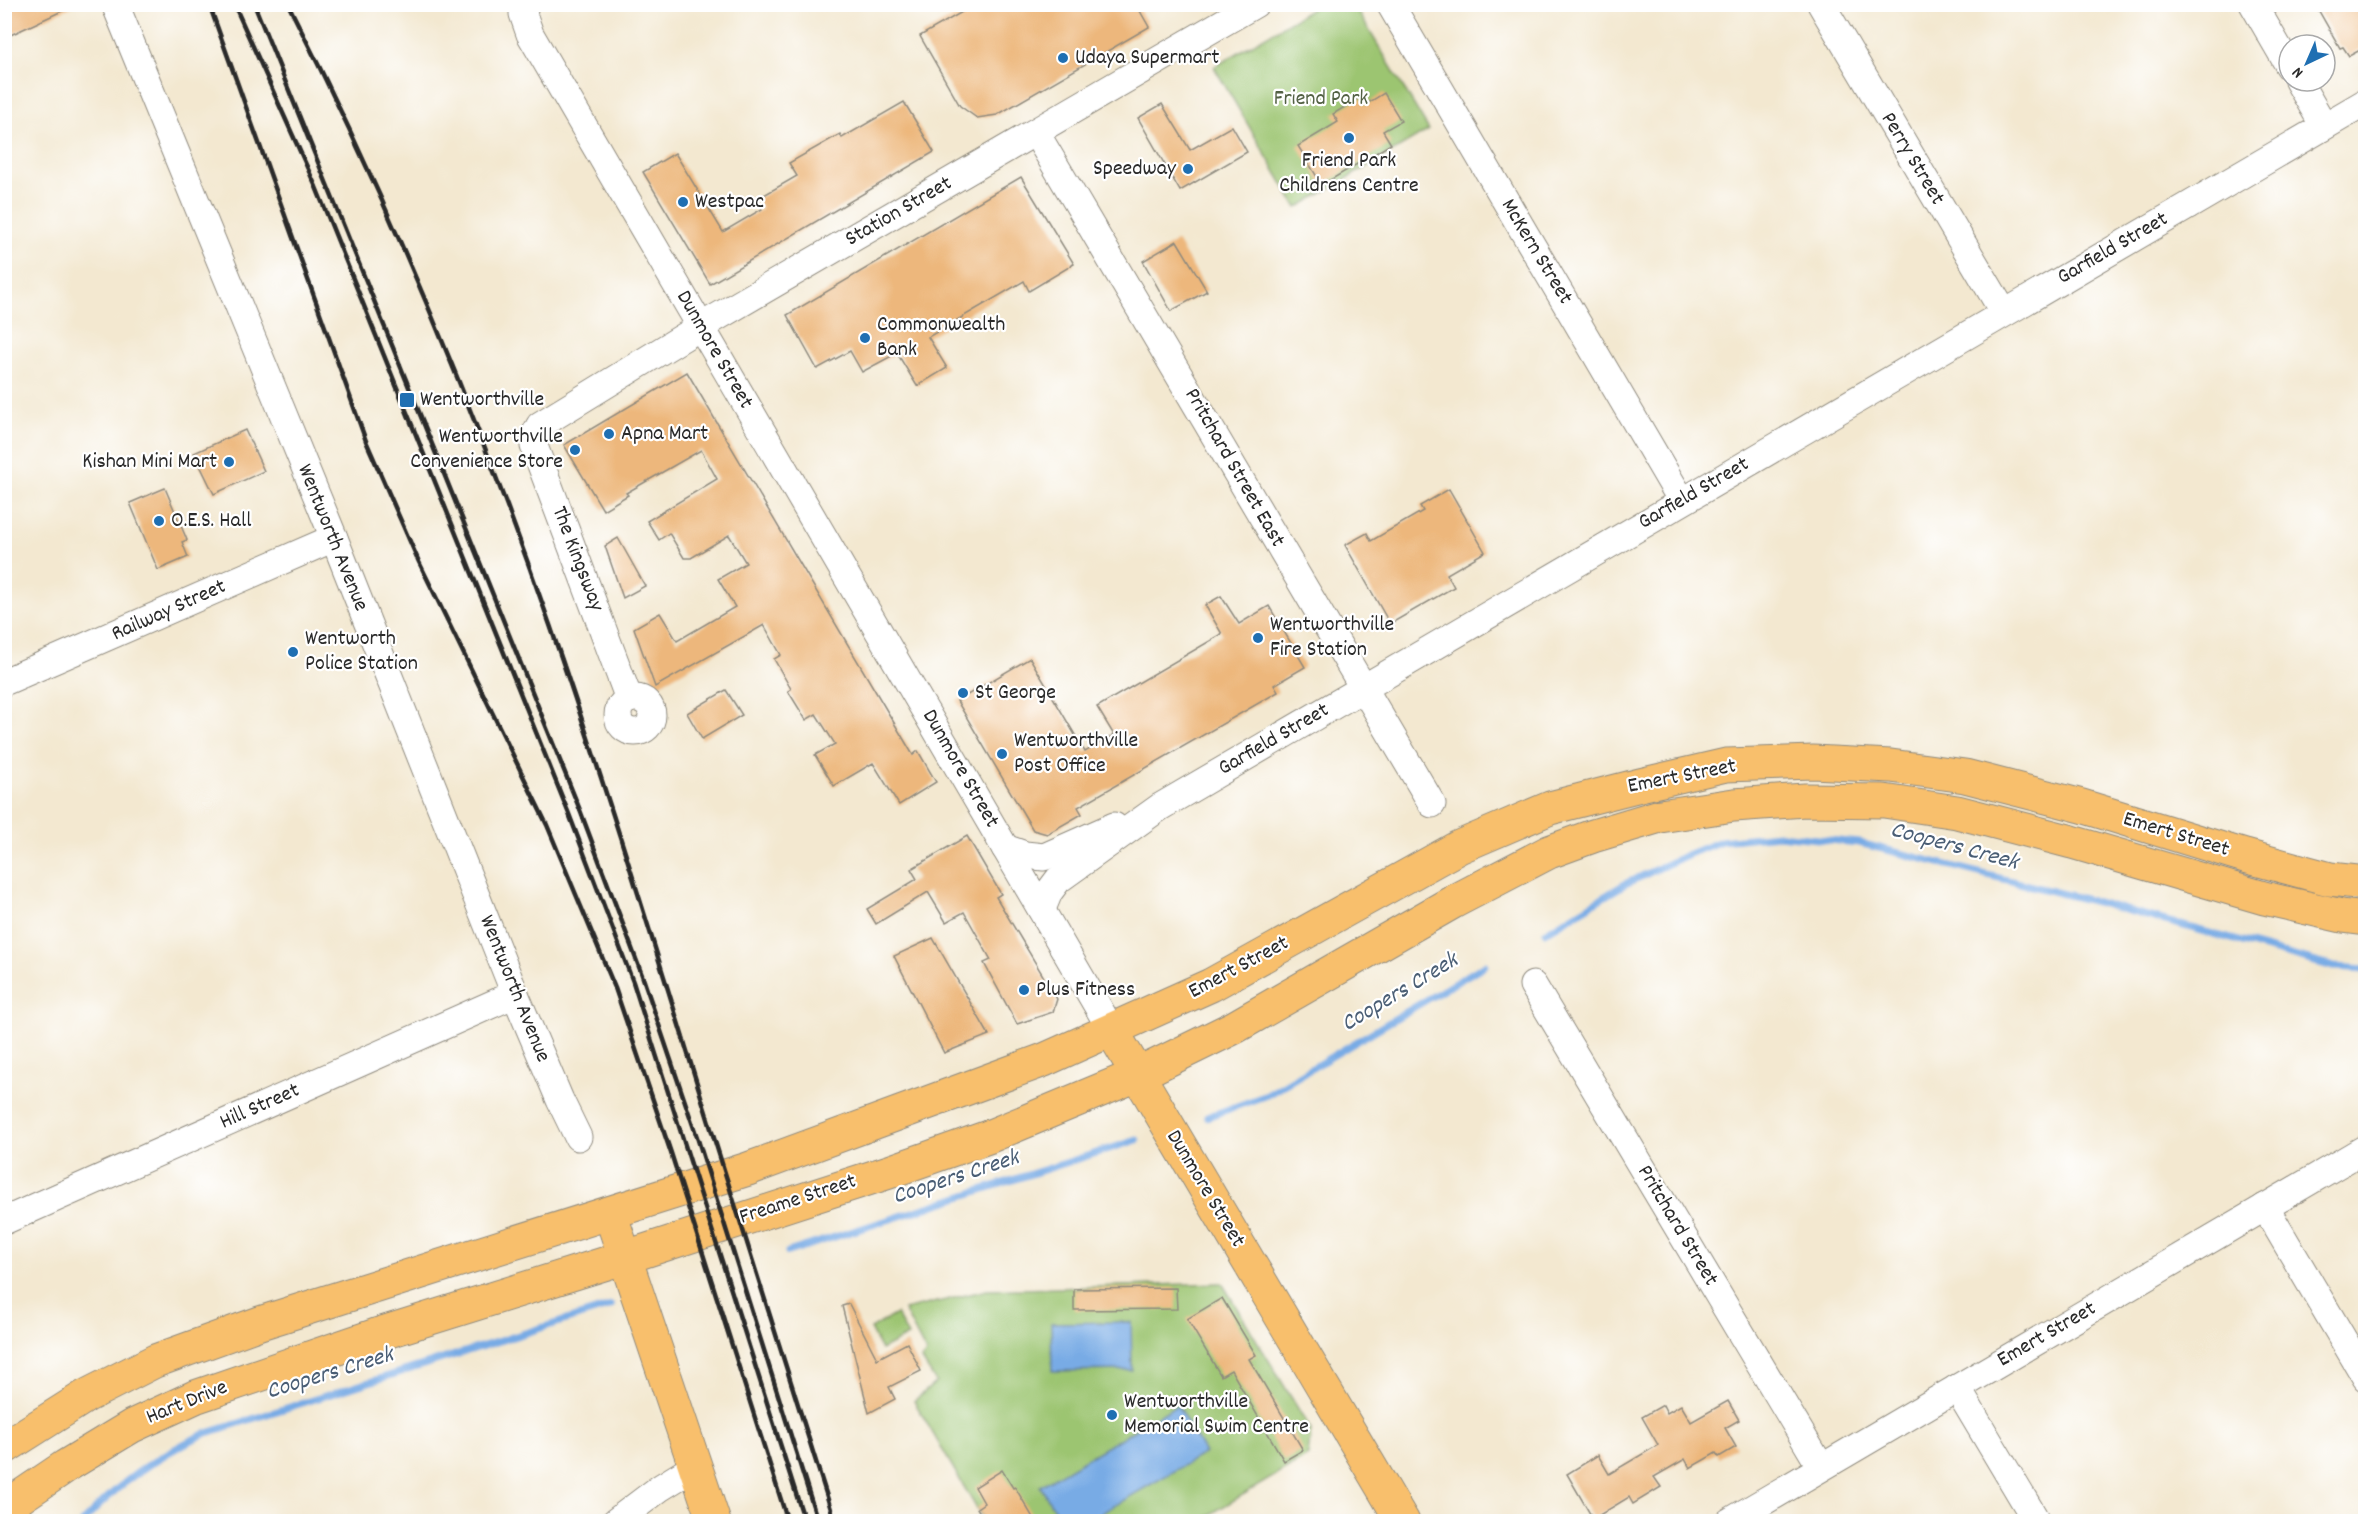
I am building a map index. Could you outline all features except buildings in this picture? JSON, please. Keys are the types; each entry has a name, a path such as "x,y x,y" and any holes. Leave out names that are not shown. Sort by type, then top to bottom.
{"main road":[{"name":"Emert Street","path":"1112,1031 1211,985 1459,848 1550,808 1726,765 1813,762 1891,766 1965,776 2082,806 2245,856 2330,879 2366,883"},
{"name":"Emert Street","path":"1137,1075 1235,1027 1453,902 1549,852 1660,816 1734,806 1805,800 1884,801 1957,812 2072,842 2264,898 2342,916 2366,919"},
{"name":"Dunmore Street","path":"1112,1031 1403,1521"},
{"name":"Freame Street","path":"610,1213 748,1169 851,1132 1044,1060 1112,1031"},
{"name":"Freame Street","path":"626,1257 988,1137 1137,1075"},
{"path":"4,1448 86,1396 155,1361 260,1323 610,1213 714,1521"},
{"name":"Hart Drive","path":"4,1508 66,1466 132,1426 195,1397 376,1335 626,1257"}],"street":[{"name":"Wentworth Avenue","path":"115,4 334,538 515,994 578,1137"},
{"name":"Station Street","path":"544,421 700,327 1255,4"},
{"name":"McKern Street","path":"1390,4 1682,501"},
{"name":"Perry Street","path":"1821,4 2004,313"},
{"path":"2253,4 2277,45"},
{"name":"Dunmore Street","path":"524,9 530,34 1112,1031"},
{"path":"2305,93 2324,126"},
{"name":"Garfield Street","path":"1042,909 1049,892 1058,880 1160,807 2366,102"},
{"name":"Pritchard Street East","path":"1036,133 1432,804"},
{"name":"The Kingsway","path":"544,421 534,434 534,446 629,699"},
{"name":"Railway Street","path":"4,682 334,538"},
{"path":"1005,848 1025,855 1044,857 1160,807"},
{"name":"Pritchard Street","path":"1533,985 1821,1467"},
{"name":"Hill Street","path":"4,1221 515,994"},
{"name":"Emert Street","path":"1729,1521 2366,1148"},
{"path":"2265,1207 2366,1378"},
{"path":"1957,1388 2037,1521"},
{"path":"615,1521 669,1481 694,1467"}],"green space":[{"name":"Friend Park","path":"1318,5 1354,5 1429,130 1297,208 1214,67"},
{"name":"Wentworthville Memorial Swim Centre","path":"1222,1283 1311,1430 1308,1456 1199,1521 984,1521 914,1401 936,1382 922,1360 926,1353 904,1310 987,1290"},
{"path":"896,1314 908,1336 881,1350 870,1329"}],"water":[{"path":"1131,1322 1132,1370 1052,1371 1051,1323"},
{"path":"1177,1405 1205,1453 1088,1521 1061,1521 1040,1486"}],"waterway":[{"name":"Coopers Creek","path":"1546,932 1625,884 1689,854 1721,841 1778,835 1859,843 2096,902 2334,967 2366,969"},
{"name":"Coopers Creek","path":"1207,1117 1267,1095 1485,965"},
{"name":"Coopers Creek","path":"788,1252 1137,1140"},
{"name":"Coopers Creek","path":"83,1522 111,1495 154,1461 204,1434 611,1306"}],"railway":[{"path":"209,4 366,441 419,562 547,825 615,988 671,1153 788,1522"},
{"path":"234,4 316,187 569,814 633,982 805,1522"},
{"path":"254,4 580,810 642,975 698,1140 818,1522"},
{"path":"288,4 362,156 430,310 522,546 613,815 835,1522"}],"place":[{"name":"Udaya Supermart","path":"1063,58"},
{"name":"Friend Park Childrens Centre","path":"1349,138"},
{"name":"Speedway","path":"1188,169"},
{"name":"Westpac","path":"683,202"},
{"name":"Commonwealth Bank","path":"865,338"},
{"name":"Wentworthville","path":"407,400"},
{"name":"Apna Mart","path":"609,434"},
{"name":"Wentworthville Convenience Store","path":"575,450"},
{"name":"Kishan Mini Mart","path":"229,462"},
{"name":"O.E.S. Hall","path":"159,521"},
{"name":"Wentworthville Fire Station","path":"1258,638"},
{"name":"Wentworth Police Station","path":"293,652"},
{"name":"St George","path":"963,693"},
{"name":"Wentworthville Post Office","path":"1002,754"},
{"name":"Plus Fitness","path":"1024,990"},
{"name":"Wentworthville Memorial Swim Centre","path":"1112,1415"}]}
